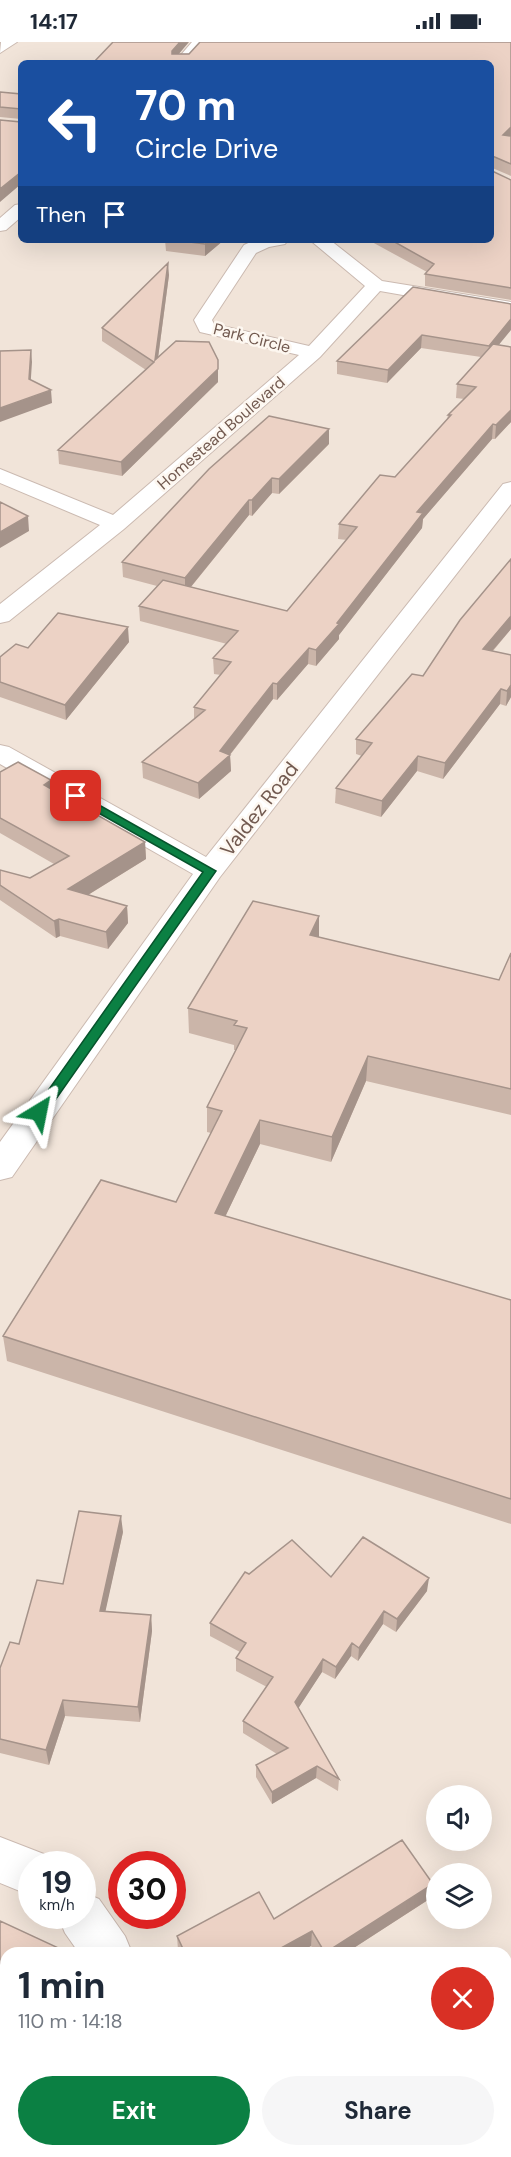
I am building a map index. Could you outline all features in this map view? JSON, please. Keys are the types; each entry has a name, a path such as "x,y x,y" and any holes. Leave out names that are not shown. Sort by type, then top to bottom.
{"street":[{"path":"0,48 10,42"},
{"path":"184,60 199,42"},
{"path":"0,226 18,211"},
{"name":"Park Circle","path":"263,243 250,249 203,320 207,328 313,353"},
{"path":"323,243 376,285 511,308"},
{"name":"Homestead Boulevard","path":"0,616 116,524 313,353 376,285"},
{"path":"0,475 116,524"},
{"name":"Valdez Road","path":"0,1168 210,871 511,489"},
{"path":"0,753 210,871"},
{"path":"0,1860 18,1867"},
{"path":"91,1929 104,1947"}],"shaded area":[{"path":"0,42 511,42 511,1947 0,1947"}],"building":[{"path":"113,42 180,42 172,54 189,54 200,42 511,42 511,127 503,135 511,136 511,164 494,157 494,60 96,60"},
{"path":"0,92 18,94 18,109 0,107"},
{"path":"0,120 18,122 18,174 0,189"},
{"path":"494,172 511,180 511,288 425,274 434,264 396,243 494,243"},
{"path":"168,263 155,360 176,341 209,342 218,360 218,369 121,462 58,450 154,362 102,328"},
{"path":"413,287 511,304 511,319 489,346 422,335 388,370 337,361"},
{"path":"493,344 511,347 511,410 496,425 493,424 417,512 423,513 337,623 339,624 316,650 309,648 277,684 273,683 220,751 230,755 198,783 142,762 205,710 194,707 231,662 213,658 238,631 139,606 163,580 287,611 357,527 339,524 380,475 395,477 451,415 448,415 476,387 457,384"},
{"path":"31,350 29,379 51,390 0,408 0,351"},
{"path":"269,416 329,429 279,479 272,478 252,500 249,500 185,578 122,562 209,469"},
{"path":"0,502 28,516 0,532"},
{"path":"511,559 511,616 483,649 511,655 511,685 507,691 501,689 445,763 418,756 382,801 336,788 372,743 356,739 412,674 423,676 460,620"},
{"path":"58,613 128,627 65,705 0,682 0,657 16,644 28,648"},
{"path":"18,762 51,780 44,785 145,842 68,889 127,906 106,932 59,919 54,921 0,885 0,870 30,878 69,856 0,818 0,772"},
{"path":"253,901 319,916 310,935 499,980 511,953 511,1089 368,1056 332,1137 260,1120 215,1213 511,1300 511,1499 3,1336 101,1180 176,1202 222,1111 207,1107 247,1028 234,1025 237,1021 188,1008"},
{"path":"79,1511 121,1516 100,1611 151,1615 138,1707 63,1700 46,1750 0,1739 0,1668 10,1642 19,1644 37,1580 63,1584"},
{"path":"363,1537 429,1578 397,1619 384,1611 359,1648 352,1643 336,1667 323,1659 295,1702 339,1779 317,1766 272,1792 256,1765 288,1748 243,1721 273,1677 236,1658 246,1643 210,1623 245,1572 249,1574 292,1540 331,1577"},
{"path":"402,1840 426,1874 426,1888 334,1947 321,1947 312,1931 283,1947 182,1947 177,1936 259,1892 274,1919"},
{"path":"0,1921 56,1947 0,1947"}],"route":[{"path":"39,1112 210,871 76,796"}]}
